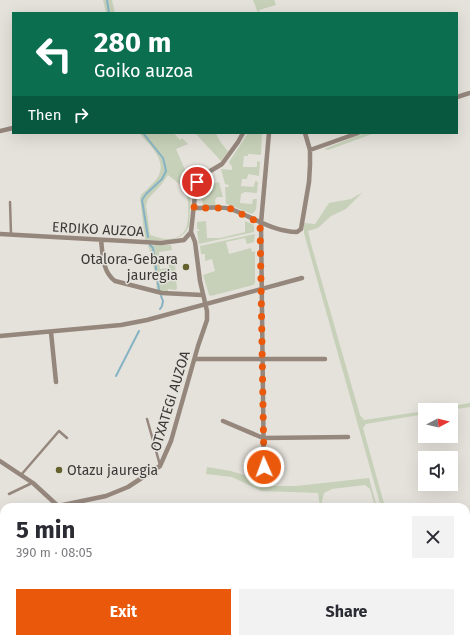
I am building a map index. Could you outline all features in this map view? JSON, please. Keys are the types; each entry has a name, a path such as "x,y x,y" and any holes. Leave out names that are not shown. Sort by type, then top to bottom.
{"street":[{"path":"458,97 470,93"},
{"path":"0,130 12,128"},
{"path":"205,304 202,295 195,242 191,232 196,186 199,179 222,164 242,134"},
{"path":"264,482 260,223 269,134"},
{"path":"194,208 229,208 260,223 290,232 297,232 301,229 309,182 310,150 305,134"},
{"path":"310,150 355,134"},
{"name":"ERDIKO AUZOA","path":"0,234 161,243 184,240 191,232"},
{"path":"101,240 103,262 106,271 115,282 162,293 202,295"},
{"path":"0,336 121,325 147,320 302,278"},
{"name":"OTXATEGI AUZOA","path":"72,503 106,496 128,487 160,466 172,441 198,346 208,320 205,304"},
{"path":"51,332 56,382"},
{"path":"195,359 325,359"},
{"path":"223,421 263,438 348,436"},
{"name":"OTXATEGI AUZOA","path":"0,461 33,483 55,503"}],"lane":[{"path":"10,202 11,235"},
{"path":"147,419 160,466"},
{"path":"21,474 59,431 67,438"},
{"path":"9,494 33,483"}],"green space":[{"path":"103,0 112,0 115,12 106,12"},
{"path":"253,0 274,0 276,5 259,10 260,12 258,12"},
{"path":"140,134 175,134 180,140 182,138 188,144 176,149 189,179 191,178 192,182 189,226 186,232 181,236 170,240 145,240 140,198 157,179 160,172 161,165 155,152","holes":["168,175 180,185 187,196 188,221 185,230 178,237 172,239 159,238 150,235 146,205 148,199"]},
{"path":"196,134 216,134 221,143 228,151 221,161"},
{"path":"247,134 262,134 261,155 248,154 248,156 244,156 243,167 257,167 257,161 260,162 259,176 248,174 247,179 242,179 241,186 254,187 255,181 258,182 257,193 245,192 241,194 240,203 252,204 253,199 257,199 256,210 252,214 226,204 225,187 228,187 229,185 225,184 221,169 232,170 229,162"},
{"path":"362,134 372,134 328,150 324,149"},
{"path":"219,182 223,197 217,197 215,200 216,207 203,206 200,193 201,187"},
{"path":"363,192 346,209 331,216 318,228 308,231 360,415 364,420 418,412 418,415 366,424 363,428 384,503 380,503 304,233 304,223 315,224 329,203 351,199"},
{"path":"206,221 207,238 220,238 245,232 245,221 254,225 254,232 199,244 197,231 199,231 199,229 197,229 197,222"},
{"path":"255,234 254,242 247,244 245,238 226,242 229,254 251,248 252,252 255,251 255,283 253,285 211,296 209,295 203,275 215,271 212,259 205,261 205,254 201,254 200,246"},
{"path":"148,245 171,245 172,250 159,252 160,269 169,268 169,264 175,263 177,289 168,289 168,292 157,290 153,262"},
{"path":"470,403 470,407 458,409 458,405"},
{"path":"207,467 231,471 247,476 263,486 296,486 369,478 376,503 374,503 370,489 365,485 332,489 324,493 322,503 319,503 318,493 261,491 232,477 206,474"}],"waterway":[{"path":"107,0 109,12"},
{"path":"144,134 163,158 166,171 162,179 146,194 142,200 148,237"},
{"path":"150,245 153,248 159,290"},
{"path":"160,309 163,301 161,296"},
{"path":"116,376 139,331"}],"place":[{"name":"Otalora-Gebara jauregia","path":"186,267"},
{"name":"Otazu jauregia","path":"59,470"}],"route":[{"path":"197,182 194,208 229,208 260,223 264,467"}]}
